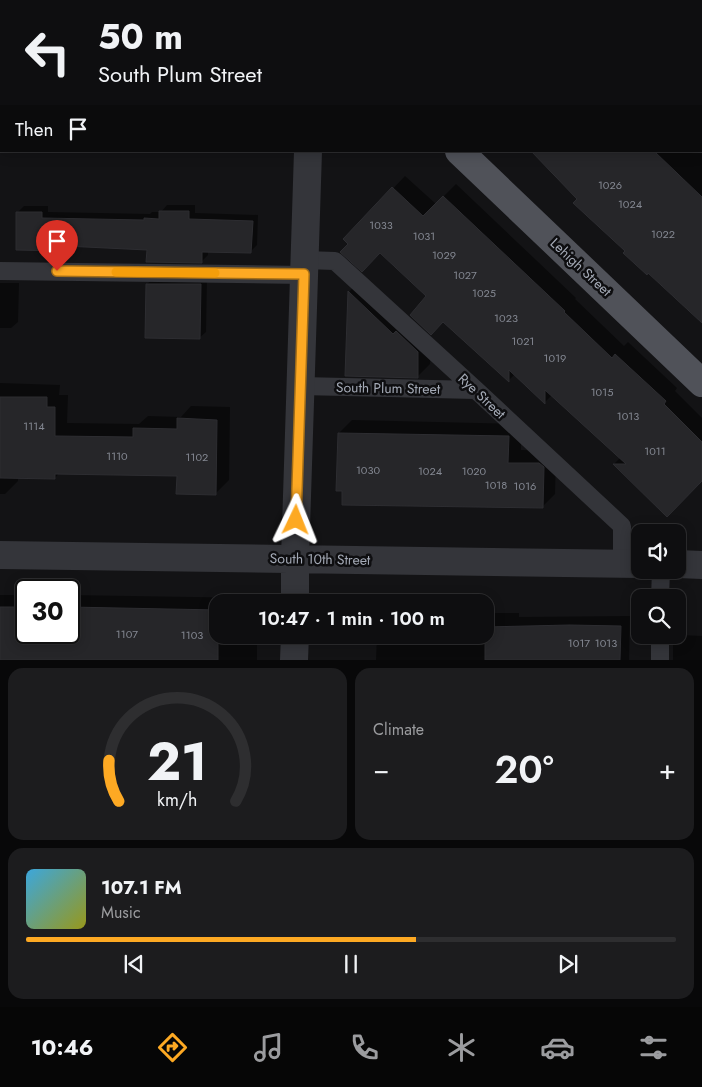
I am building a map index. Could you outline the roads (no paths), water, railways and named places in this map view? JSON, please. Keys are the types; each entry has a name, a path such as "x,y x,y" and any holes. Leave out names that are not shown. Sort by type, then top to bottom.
{"main road":[{"name":"Lehigh Street","path":"460,152 702,383"}],"street":[{"path":"295,594 308,152"},
{"name":"South 10th Street","path":"0,555 631,564"},
{"path":"686,564 702,565"},
{"path":"294,660 295,644"}],"lane":[{"name":"Rye Street","path":"304,267 335,261 622,526 631,564"},
{"path":"0,270 304,267"},
{"name":"South Plum Street","path":"300,386 476,390"},
{"path":"660,644 660,660"}]}
